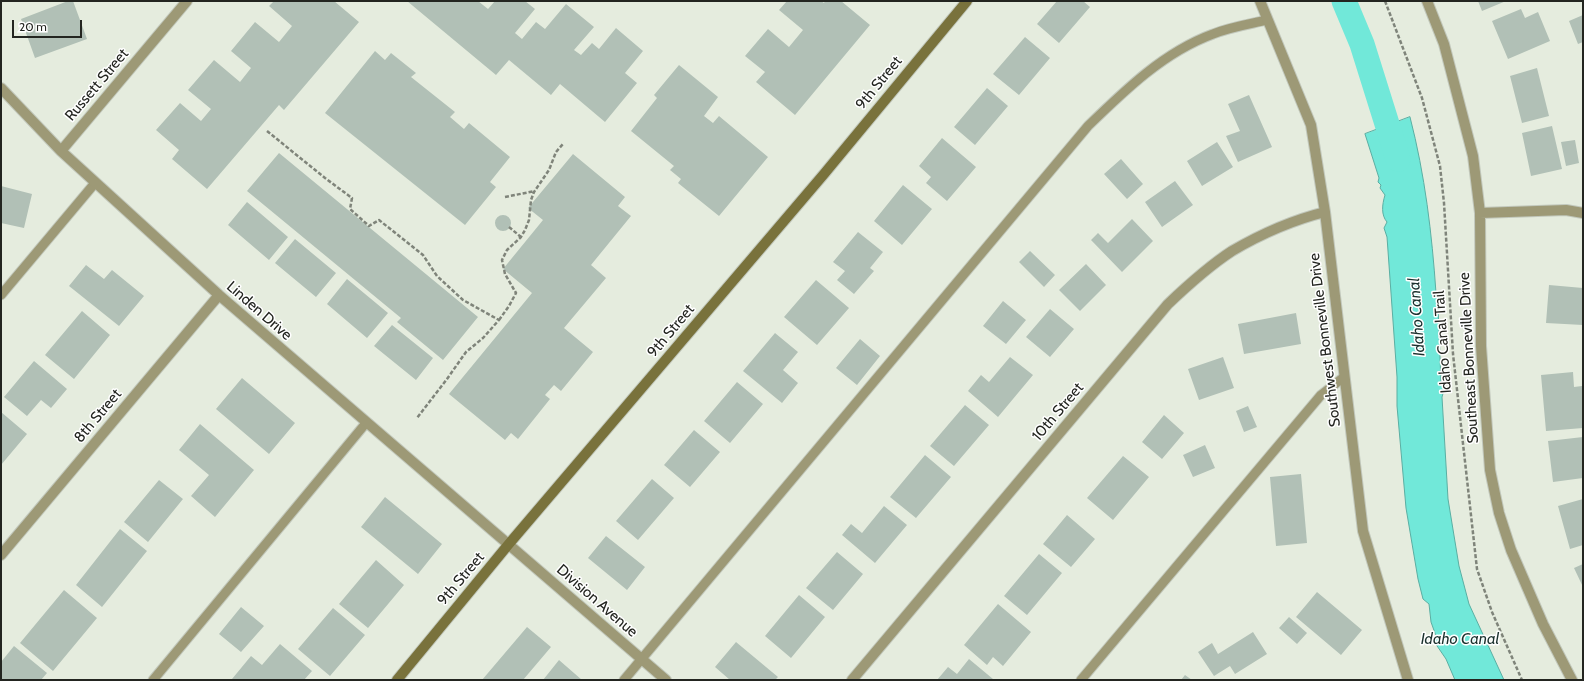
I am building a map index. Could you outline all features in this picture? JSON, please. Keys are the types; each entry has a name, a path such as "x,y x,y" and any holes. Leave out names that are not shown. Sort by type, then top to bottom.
{"street":[{"name":"Russett Street","path":"61,151 187,1"},
{"name":"9th Street","path":"397,680 508,545 824,174 966,1"},
{"name":"Southwest Bonneville Drive","path":"1260,1 1311,125 1325,212 1363,531 1407,679"},
{"name":"Southeast Bonneville Drive","path":"1427,1 1444,44 1473,156 1480,213 1481,346 1490,470 1499,513 1511,550 1543,624 1572,680"},
{"name":"Linden Drive","path":"1,88 61,151 218,295 508,545"},
{"path":"1480,213 1566,210 1583,213"},
{"name":"10th Street","path":"852,680 1168,304 1199,275 1232,251 1299,219 1325,212"},
{"name":"8th Street","path":"1,555 218,295"},
{"name":"Division Avenue","path":"508,545 666,680"}],"lane":[{"path":"624,680 1088,126 1124,91 1181,48 1214,33 1267,20"},
{"path":"1,296 95,183"},
{"path":"1080,680 1320,395 1344,377"},
{"path":"152,680 366,423"}],"path":[{"name":"Idaho Canal Trail","path":"1385,1 1422,98 1440,166 1444,203 1454,354 1477,568 1492,612 1522,680"},
{"path":"267,131 352,198 350,209 369,226 379,220 424,255 437,276 463,300 499,320"},
{"path":"417,418 447,380 466,352 483,338 510,306 516,293 505,274 502,260 507,250 521,237 529,220 531,200 549,170 556,152 563,144"},
{"path":"505,197 536,190"},
{"path":"509,227 521,237"}],"water":[{"name":"Idaho Canal","path":"1410,117 1424,183 1436,293 1440,301 1438,305 1441,383 1444,390 1442,397 1448,499 1459,566 1469,604 1504,680 1455,680 1446,659 1433,640 1436,636 1431,622 1429,604 1423,599 1418,579 1406,508 1397,406 1397,377 1387,237 1384,228 1387,222 1383,210 1385,195 1380,188 1381,185 1378,182 1379,178 1365,134"}],"building":[{"path":"68,1 73,1 87,39 35,58 21,19"},
{"path":"274,1 334,1 359,22 284,110 279,105 207,189 172,159 179,150 156,130 180,103 201,121 211,109 188,90 214,60 240,82 251,68 231,51 255,22 279,42 292,26 269,6"},
{"path":"407,1 478,1 488,9 495,1 525,1 535,9 515,33 522,39 536,22 545,29 566,4 594,27 574,50 581,55 592,43 599,49 616,28 643,51 625,73 637,83 605,122 560,84 551,95 509,60 496,75"},
{"path":"787,1 821,1 824,3 825,1 841,1 870,25 795,115 756,82 765,72 745,56 768,29 789,47 803,30 779,10"},
{"path":"1057,1 1083,1 1090,7 1059,43 1037,24"},
{"path":"1478,1 1506,1 1482,11"},
{"path":"1521,9 1525,18 1538,12 1550,41 1508,59 1492,21"},
{"path":"1583,15 1583,42 1578,44 1569,21"},
{"path":"1025,37 1050,58 1019,95 993,74"},
{"path":"375,51 385,60 391,53 416,73 411,77 455,112 450,117 464,129 469,123 510,157 490,182 496,187 465,225 325,113"},
{"path":"679,65 718,97 704,116 713,123 719,116 768,157 719,216 678,183 681,179 670,170 674,166 631,131 657,98 654,95"},
{"path":"1537,68 1549,116 1522,123 1510,76"},
{"path":"987,88 1008,106 975,145 954,127"},
{"path":"1249,95 1272,147 1238,162 1226,136 1240,131 1228,104"},
{"path":"1552,126 1562,169 1531,176 1522,133"},
{"path":"942,138 976,167 947,201 926,183 931,177 919,166"},
{"path":"1575,140 1579,163 1566,166 1561,142"},
{"path":"1217,142 1233,167 1202,186 1187,161"},
{"path":"279,153 478,317 443,360 397,322 401,318 247,191"},
{"path":"573,154 625,197 618,206 631,216 591,265 606,278 564,328 593,352 561,391 554,385 545,395 550,399 518,439 511,433 505,440 449,394 532,293 503,269 543,220 528,208"},
{"path":"1121,159 1143,184 1127,199 1104,174"},
{"path":"1175,181 1193,205 1162,227 1145,202"},
{"path":"903,185 932,209 902,245 874,221"},
{"path":"1,186 32,194 24,228 1,223"},
{"path":"247,202 288,237 269,260 228,225"},
{"path":"503,215 510,220 511,223 506,230 503,231 496,226 495,223 500,216"},
{"path":"1132,219 1153,241 1122,272 1091,240 1098,233 1108,243"},
{"path":"858,232 883,252 870,268 874,271 854,294 837,280 845,271 833,262"},
{"path":"295,239 336,273 316,297 275,263"},
{"path":"1030,251 1055,275 1044,287 1019,262"},
{"path":"1086,264 1106,285 1080,311 1059,290"},
{"path":"86,265 104,279 112,270 144,296 119,326 69,286"},
{"path":"347,279 388,313 367,338 327,304"},
{"path":"816,280 849,308 817,345 784,317"},
{"path":"1549,285 1583,288 1583,325 1546,323"},
{"path":"1003,301 1026,320 1006,344 983,326"},
{"path":"1050,309 1074,329 1050,357 1026,337"},
{"path":"82,311 110,335 74,379 45,355"},
{"path":"1296,313 1301,344 1244,354 1238,324"},
{"path":"392,325 433,358 416,380 374,346"},
{"path":"775,333 798,352 783,370 798,383 782,403 743,371"},
{"path":"860,339 880,356 857,385 836,368"},
{"path":"1010,357 1033,375 998,417 968,391 981,375 989,382"},
{"path":"1223,357 1234,388 1199,400 1188,369"},
{"path":"34,361 67,389 51,408 41,400 27,416 4,397"},
{"path":"1573,372 1574,387 1582,386 1583,428 1546,431 1541,375"},
{"path":"242,378 295,423 269,454 216,409"},
{"path":"737,382 763,404 730,443 704,421"},
{"path":"965,405 989,425 954,466 930,446"},
{"path":"1248,406 1257,427 1244,432 1236,411"},
{"path":"1,412 27,434 1,465"},
{"path":"1164,415 1184,433 1162,459 1142,442"},
{"path":"200,424 254,470 215,517 191,496 209,475 179,450"},
{"path":"694,430 720,452 690,487 664,465"},
{"path":"1583,437 1583,478 1553,482 1548,441"},
{"path":"1205,445 1215,468 1193,477 1183,455"},
{"path":"925,455 951,477 916,518 890,497"},
{"path":"1123,456 1149,477 1113,520 1087,498"},
{"path":"1301,474 1307,543 1276,546 1270,477"},
{"path":"652,479 674,498 638,540 616,521"},
{"path":"159,480 183,499 148,542 124,522"},
{"path":"385,497 442,544 418,574 361,527"},
{"path":"1583,499 1583,545 1570,549 1558,506"},
{"path":"884,506 907,525 875,563 842,535 851,524 862,533"},
{"path":"1067,515 1095,539 1071,567 1043,544"},
{"path":"120,529 147,551 102,607 76,585"},
{"path":"606,536 645,567 627,590 588,558"},
{"path":"837,552 863,574 833,610 806,588"},
{"path":"1039,554 1062,573 1027,615 1004,596"},
{"path":"376,560 404,585 368,628 339,604"},
{"path":"1583,564 1583,587 1574,568"},
{"path":"64,590 97,618 53,671 20,643"},
{"path":"1317,592 1362,630 1341,655 1296,617"},
{"path":"799,595 825,617 791,658 765,636"},
{"path":"998,604 1031,632 1003,666 993,657 987,665 964,645"},
{"path":"241,607 264,626 241,652 219,634"},
{"path":"333,608 365,635 330,676 298,649"},
{"path":"1289,617 1307,633 1297,644 1279,628"},
{"path":"527,627 551,647 523,680 482,680"},
{"path":"1253,632 1267,654 1235,674 1230,666 1214,676 1198,652 1212,643 1218,654"},
{"path":"736,642 778,677 775,680 730,680 715,667"},
{"path":"280,644 312,671 304,680 232,679 251,656 262,665"},
{"path":"14,646 47,673 41,680 1,680 1,662"},
{"path":"969,659 993,679 937,680 948,667 957,674"},
{"path":"559,660 582,680 543,680"},
{"path":"1185,675 1192,680 1181,680"}],"waterway":[{"name":"Idaho Canal","path":"1344,1 1362,44 1398,159"}]}
